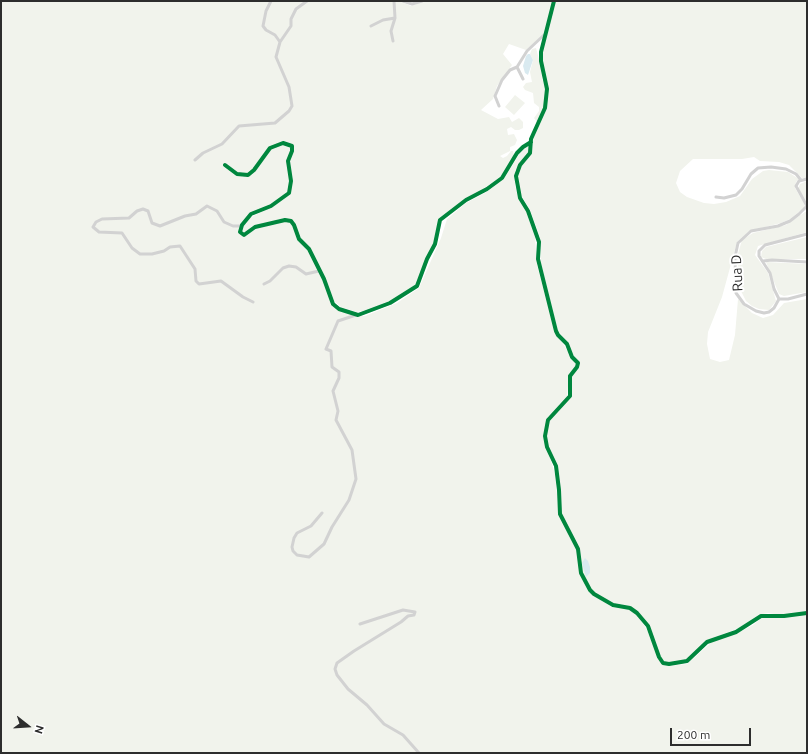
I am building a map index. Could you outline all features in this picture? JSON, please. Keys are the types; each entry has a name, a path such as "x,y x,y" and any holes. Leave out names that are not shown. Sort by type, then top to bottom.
{"street":[{"path":"271,1 265,14 264,26 266,30 275,35 280,42"},
{"path":"196,160 203,154 222,144 232,130 239,126 275,123 289,111 292,102 289,87 276,57 280,42 291,26 291,19 296,9 307,1"},
{"path":"392,41 391,31 395,18 394,1"},
{"path":"404,1 412,4 422,1"},
{"path":"554,1 540,58 546,85 546,104 531,142 530,153 516,172 517,190 521,201 528,211 539,242 538,259 558,335 565,342 572,357 578,363 578,367 570,376 570,396 548,420 545,440 556,466 560,514 578,548 581,573 590,590 613,605 626,606 637,613 648,626 659,657 663,662 669,664 687,661 708,642 742,628 761,616 784,616 807,613"},
{"path":"371,26 383,20 395,18"},
{"path":"499,106 496,100 498,88 510,70 517,67 527,51 545,34"},
{"path":"517,67 523,79"},
{"path":"322,513 311,526 297,533 294,538 292,551 297,555 309,557 324,544 332,527 349,500 356,479 352,450 336,420 338,411 333,391 339,378 339,372 332,367 331,351 326,349 338,322 390,303 417,286 427,258 435,244 440,220 466,200 487,190 502,178 517,153 523,146 531,142"},
{"path":"226,165 237,174 245,176 254,170 266,151 275,145 286,143 293,148 288,161 290,181 288,193 270,206 253,213 241,226 240,232 244,235 255,227 285,220 291,221 299,240 309,249 326,283 334,306 358,315"},
{"path":"716,197 724,198 736,195 742,190 751,174 758,168 771,167 792,171 801,180"},
{"path":"807,179 797,182 796,186 807,206"},
{"path":"241,226 233,226 224,222 217,210 207,206 196,214 185,216 160,226 152,223 148,211 141,209 129,218 102,219 96,222 93,227 99,232 122,233 132,248 140,254 152,254 164,251 170,247 180,246 195,269 196,281 199,284 222,281 241,296 253,302"},
{"name":"Rua D","path":"807,206 800,214 790,221 747,233 736,247 736,293 746,306 764,313 772,310 779,299 774,289 770,273 759,254 762,247 807,234"},
{"path":"763,261 772,260 807,262"},
{"path":"264,284 270,282 283,268 289,266 296,267 306,274 319,271"},
{"path":"779,299 788,299 807,294"},
{"path":"360,624 404,610 415,612 414,615 408,616 337,663 335,669 337,675 348,689 367,704 384,724 403,735 419,753"}],"shaded area":[{"path":"1,1 399,1 411,6 425,1 553,1 543,35 526,50 509,44 503,54 512,65 497,86 493,99 481,110 498,119 509,117 512,122 519,118 523,122 523,128 519,130 515,130 511,127 507,129 508,135 514,134 517,140 515,145 510,147 510,151 500,156 503,158 513,151 514,156 501,177 441,217 437,226 433,245 417,284 410,290 388,302 363,311 356,312 341,307 334,301 325,278 310,249 302,240 294,221 285,218 257,225 245,233 241,232 248,219 289,195 292,186 290,162 293,147 287,160 290,185 286,194 267,206 250,213 240,225 239,233 246,236 255,229 287,221 291,223 298,240 307,250 324,281 332,305 337,310 357,316 365,316 397,303 419,288 441,238 447,219 466,203 485,193 504,179 520,153 530,144 530,151 515,171 515,185 518,197 526,211 535,237 537,265 555,332 577,365 569,374 567,397 547,418 544,439 555,474 559,516 576,548 589,592 610,606 628,608 638,616 649,633 657,657 661,663 668,666 687,664 713,641 740,632 762,618 807,615 807,753 1,753"},
{"path":"555,1 807,1 807,178 802,178 789,165 779,162 760,161 754,157 742,159 693,159 680,171 676,183 680,192 687,197 704,203 714,204 726,202 740,196 752,179 763,171 769,170 788,172 799,179 796,182 795,188 805,205 804,208 790,219 781,223 749,231 737,242 722,297 708,332 707,344 710,359 720,362 729,360 735,335 738,299 752,313 763,318 773,315 784,303 807,299 807,612 781,615 768,613 758,615 739,628 708,640 688,659 672,663 666,662 661,658 650,626 635,610 626,605 614,604 591,591 582,573 578,545 561,515 556,466 547,447 546,437 549,420 569,399 571,377 580,363 572,353 568,342 558,331 541,263 540,237 530,210 520,193 518,177 520,167 532,152 533,139 547,106 542,48"},
{"path":"536,48 541,67 542,79 546,89 545,106 537,122 534,118 539,111 539,107 534,103 533,93 525,90 523,87 526,83 532,82 530,72 533,60 530,54 532,49"},
{"path":"528,54 530,54 533,60 528,75 525,73 523,66"},
{"path":"515,95 525,103 514,115 505,107"},
{"path":"807,181 807,202 798,189 800,184"},
{"path":"807,212 807,232 758,246 755,255 768,273 776,301 769,310 759,309 752,306 746,301 741,291 737,257 742,240 753,233 786,225"},
{"path":"807,237 807,259 766,259 761,257 762,251 766,247"},
{"path":"766,262 807,264 807,292 784,296 779,294"},
{"path":"585,558 590,567 590,573 586,577 582,563"}],"cycle path":[{"path":"554,1 541,52 541,61 547,89 545,108 531,139 530,153 520,165 516,176 520,198 528,211 539,242 538,259 556,331 567,344 572,357 578,363 577,367 570,376 570,396 548,420 545,436 547,447 556,466 560,514 578,549 581,573 590,590 594,594 613,605 630,608 637,613 648,626 659,657 663,663 669,664 687,661 707,642 736,632 761,616 784,616 807,613"},
{"path":"225,165 237,174 248,175 254,170 270,148 283,143 292,146 292,151 288,161 291,181 289,193 271,206 251,214 242,225 240,232 244,235 255,227 285,220 291,221 299,239 309,249 324,279 333,304 339,309 358,315 390,303 417,286 427,259 435,244 440,220 466,200 487,189 502,178 517,153 531,142"}]}
